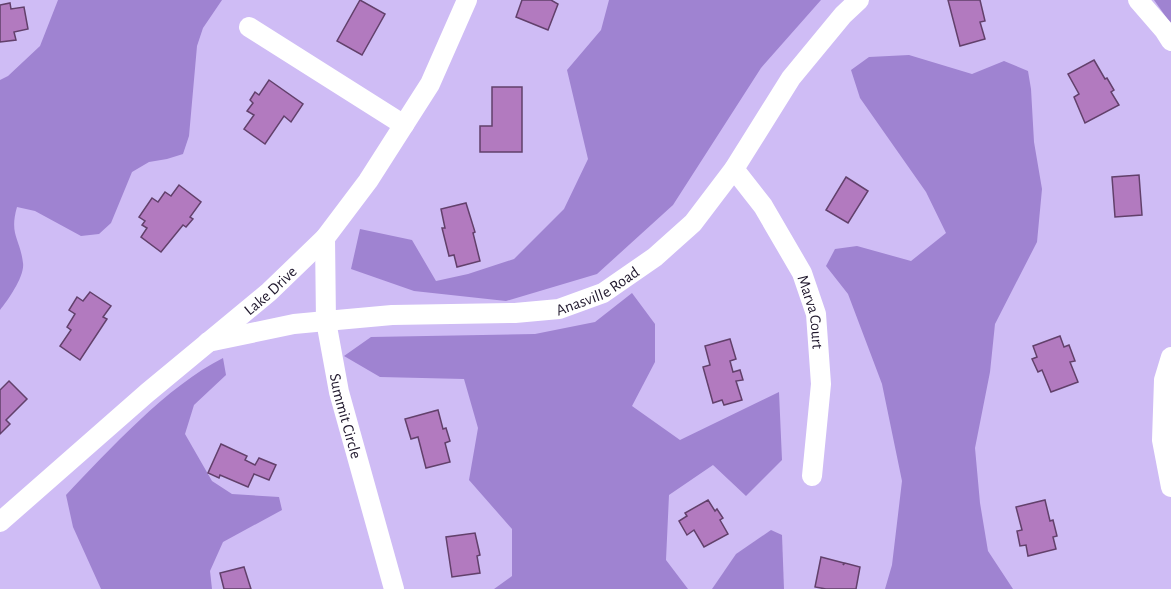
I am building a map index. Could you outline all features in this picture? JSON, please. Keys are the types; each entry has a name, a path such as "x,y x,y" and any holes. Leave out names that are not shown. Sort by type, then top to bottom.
{"street":[{"name":"Lake Drive","path":"0,522 138,400 269,292 325,238 368,181 430,84 467,0"},
{"name":"Anasville Road","path":"208,342 294,324 392,315 515,313 559,309 603,293 655,256 693,223 734,169 791,78 843,15 859,0"},
{"path":"1138,0 1171,41"},
{"path":"249,27 404,125"},
{"name":"Marva Court","path":"734,169 763,206 802,273 816,314 821,384 812,477"},
{"name":"Summit Circle","path":"325,238 326,321 339,392 394,589"},
{"path":"1171,357 1164,380 1162,440 1171,487"}],"shaded area":[{"path":"58,0 222,0 203,28 197,46 189,136 183,154 149,162 132,172 111,223 99,234 81,236 35,211 17,207 14,224 23,268 15,288 0,310 0,80 8,76 40,46"},
{"path":"609,0 821,0 761,68 673,205 597,274 506,301 414,291 351,269 360,229 412,240 436,281 468,274 514,259 564,209 588,159 567,70 601,30"},
{"path":"1154,0 1171,0 1171,24"},
{"path":"909,55 972,74 1004,61 1028,71 1034,142 1042,189 1037,242 995,324 990,372 975,448 980,503 988,551 1013,589 885,589 892,565 902,481 882,384 848,294 826,266 835,249 857,246 911,261 946,233 926,192 860,98 851,70 869,57"},
{"path":"632,293 655,324 655,362 632,406 680,440 779,392 782,460 746,496 713,465 669,495 666,560 688,589 494,589 512,576 512,529 469,480 478,428 464,379 380,377 344,356 371,337 535,334 595,322"},
{"path":"223,358 226,375 194,405 185,434 212,481 232,494 279,497 282,510 223,542 210,571 212,589 101,589 73,527 66,495 120,439 160,402 202,370"},
{"path":"771,530 782,535 784,589 712,589 736,554"}],"building":[{"path":"360,0 385,14 362,55 337,41"},
{"path":"522,0 551,0 558,4 548,30 516,17"},
{"path":"948,0 980,0 985,21 980,22 985,39 960,46"},
{"path":"10,3 11,9 24,7 28,29 14,32 16,40 0,42 0,5"},
{"path":"1094,60 1114,90 1111,92 1119,105 1085,123 1074,97 1079,94 1068,74"},
{"path":"269,80 303,104 291,122 284,116 265,144 244,129 254,115 247,111 253,103 250,100 255,92 259,95"},
{"path":"492,87 522,87 522,152 480,152 480,126 492,126"},
{"path":"1139,175 1142,215 1115,217 1112,177"},
{"path":"846,177 868,191 848,223 826,210"},
{"path":"179,185 201,202 190,217 193,219 186,227 183,225 161,252 141,237 147,228 142,225 145,221 139,217 152,198 158,202 165,192 171,196"},
{"path":"466,203 475,232 473,233 480,261 457,267 454,255 449,256 442,228 445,228 441,209"},
{"path":"90,292 111,306 103,317 107,319 80,360 60,346 71,330 67,327 75,314 69,310 77,297 83,301"},
{"path":"1060,336 1064,347 1069,345 1075,361 1070,362 1078,382 1051,392 1042,370 1038,372 1032,359 1037,357 1033,346"},
{"path":"730,339 736,359 730,361 733,372 740,370 743,380 736,381 742,400 724,405 722,400 713,403 703,367 710,365 705,346"},
{"path":"9,381 27,399 6,420 10,424 0,434 0,390"},
{"path":"438,410 443,429 446,428 450,441 445,443 450,462 426,468 418,437 411,439 405,419"},
{"path":"221,444 247,456 245,460 255,465 259,458 276,465 269,480 254,474 248,487 220,475 219,478 208,473"},
{"path":"708,500 723,518 720,520 728,534 704,547 694,530 687,535 679,521 687,516 685,513"},
{"path":"1045,500 1050,521 1053,520 1057,536 1053,537 1056,549 1028,556 1026,545 1020,546 1017,531 1022,530 1016,507"},
{"path":"475,533 480,555 477,556 480,573 452,577 446,537"},
{"path":"821,557 844,563 843,565 845,563 860,567 856,589 815,587"},
{"path":"244,567 251,589 224,589 220,573"}]}
